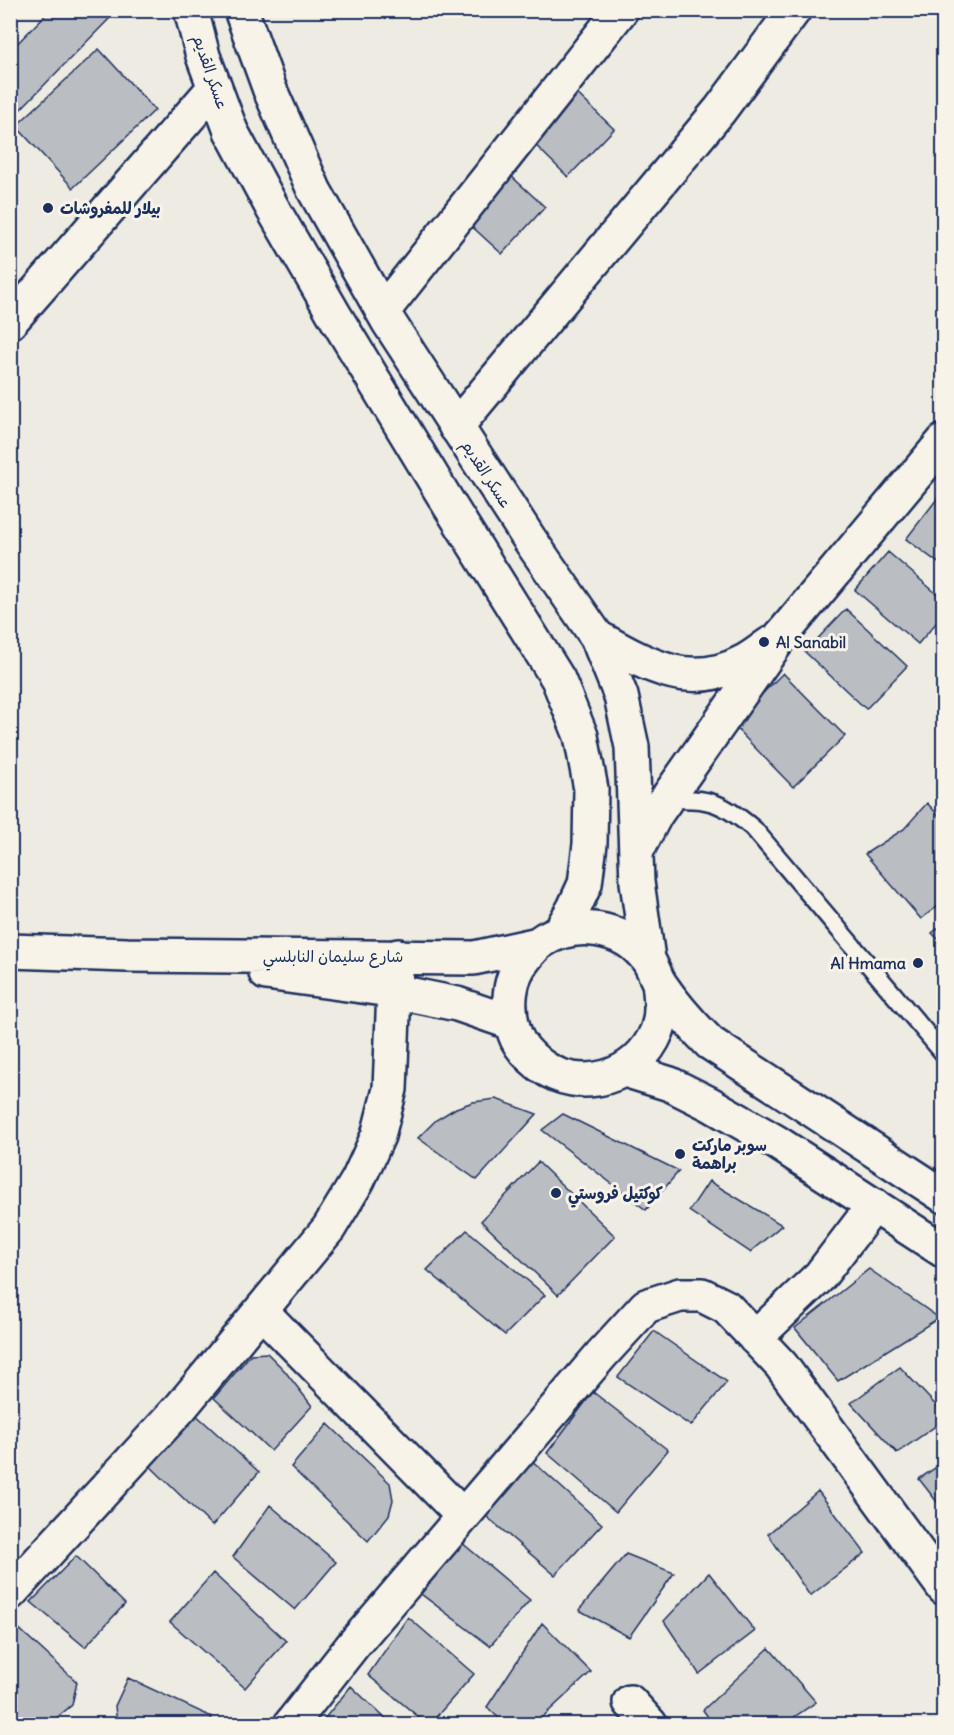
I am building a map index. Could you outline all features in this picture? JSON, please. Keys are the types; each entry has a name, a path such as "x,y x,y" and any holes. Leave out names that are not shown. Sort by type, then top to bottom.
{"street":[{"name":"عسكر القديم","path":"191,10 203,56 231,131 335,316 558,679 581,736 591,789 590,844 585,884 574,908 549,938"},
{"path":"383,312 621,10"},
{"path":"456,427 720,110 794,10"},
{"name":"عسكر القديم","path":"245,11 270,90 314,190 383,312 530,540 597,637 621,696 632,747 637,882 653,971"},
{"path":"10,322 215,87"},
{"path":"636,851 665,801 781,636 944,441"},
{"path":"597,637 644,663 668,672 694,675 719,672 744,662 781,636"},
{"path":"653,971 662,1006 657,1031 644,1053 625,1070 600,1079 575,1081 550,1072 530,1057 515,1036 509,1011 511,985 521,962 549,938 584,927 608,931 630,942 653,971 684,1017 710,1043 944,1196"},
{"name":"شارع سليمان النابلسي","path":"10,951 128,955 474,958 549,938"},
{"name":"شارع سليمان النابلسي","path":"128,955 394,991 457,1004 512,1023"},
{"path":"10,1593 181,1407 329,1228 358,1180 378,1136 390,1089 394,991 398,956"},
{"path":"625,1070 670,1084 710,1104 776,1142 944,1251"},
{"path":"755,1338 820,1276 874,1205"},
{"path":"291,1725 352,1645 602,1354 646,1306 680,1294 702,1295 726,1307 781,1365 944,1588"},
{"path":"261,1311 463,1516"}],"lane":[{"path":"665,801 688,798 715,802 731,809 754,829 944,1054"}],"building":[{"path":"50,10 101,10 109,19 10,120 10,51"},
{"path":"99,49 155,110 73,188 16,126"},
{"path":"567,84 614,129 568,177 522,132"},
{"path":"499,165 545,207 502,254 456,212"},
{"path":"944,490 944,567 906,539"},
{"path":"888,552 944,600 944,614 918,644 855,590"},
{"path":"846,609 907,666 866,709 805,652"},
{"path":"783,673 845,736 793,787 732,724"},
{"path":"927,803 944,821 944,901 921,919 865,854 904,829"},
{"path":"944,923 944,945 932,933"},
{"path":"496,1099 537,1114 477,1180 418,1138 436,1120 456,1108 473,1102"},
{"path":"563,1114 679,1171 646,1210 542,1130"},
{"path":"538,1162 615,1236 558,1295 481,1221"},
{"path":"709,1181 782,1225 750,1252 689,1211"},
{"path":"467,1230 545,1295 505,1335 427,1270"},
{"path":"869,1269 939,1318 838,1381 795,1328"},
{"path":"654,1331 727,1382 691,1426 618,1377"},
{"path":"267,1353 284,1370 312,1406 271,1451 214,1398 251,1354"},
{"path":"900,1367 944,1414 944,1420 897,1453 851,1403"},
{"path":"593,1392 668,1450 616,1512 547,1453"},
{"path":"193,1412 259,1472 212,1526 150,1466"},
{"path":"328,1424 390,1483 393,1500 389,1515 368,1541 291,1467"},
{"path":"529,1458 602,1524 555,1575 486,1516"},
{"path":"944,1462 944,1511 919,1479"},
{"path":"818,1491 865,1553 810,1596 768,1534"},
{"path":"270,1505 336,1562 295,1610 233,1557"},
{"path":"461,1542 530,1600 490,1646 421,1594"},
{"path":"626,1554 674,1573 629,1637 579,1610"},
{"path":"76,1556 125,1604 85,1647 31,1602"},
{"path":"213,1573 286,1641 245,1688 170,1622"},
{"path":"709,1573 755,1631 699,1674 664,1621"},
{"path":"408,1617 474,1674 430,1724 427,1724 368,1675"},
{"path":"542,1623 591,1672 535,1724 505,1724 487,1707"},
{"path":"15,1625 77,1682 72,1705 49,1724 17,1724 10,1718 10,1629"},
{"path":"769,1648 816,1702 784,1724 713,1724 703,1710"},
{"path":"128,1678 212,1717 209,1724 117,1724 115,1706"},
{"path":"351,1686 391,1724 320,1724"}],"place":[{"name":"بيلار للمفروشات","path":"48,208"},
{"name":"Al Sanabil","path":"764,642"},
{"name":"Al Hmama","path":"918,963"},
{"name":"سوبر ماركت براهمة","path":"680,1154"},
{"name":"كوكتيل فروستي","path":"556,1193"}]}
